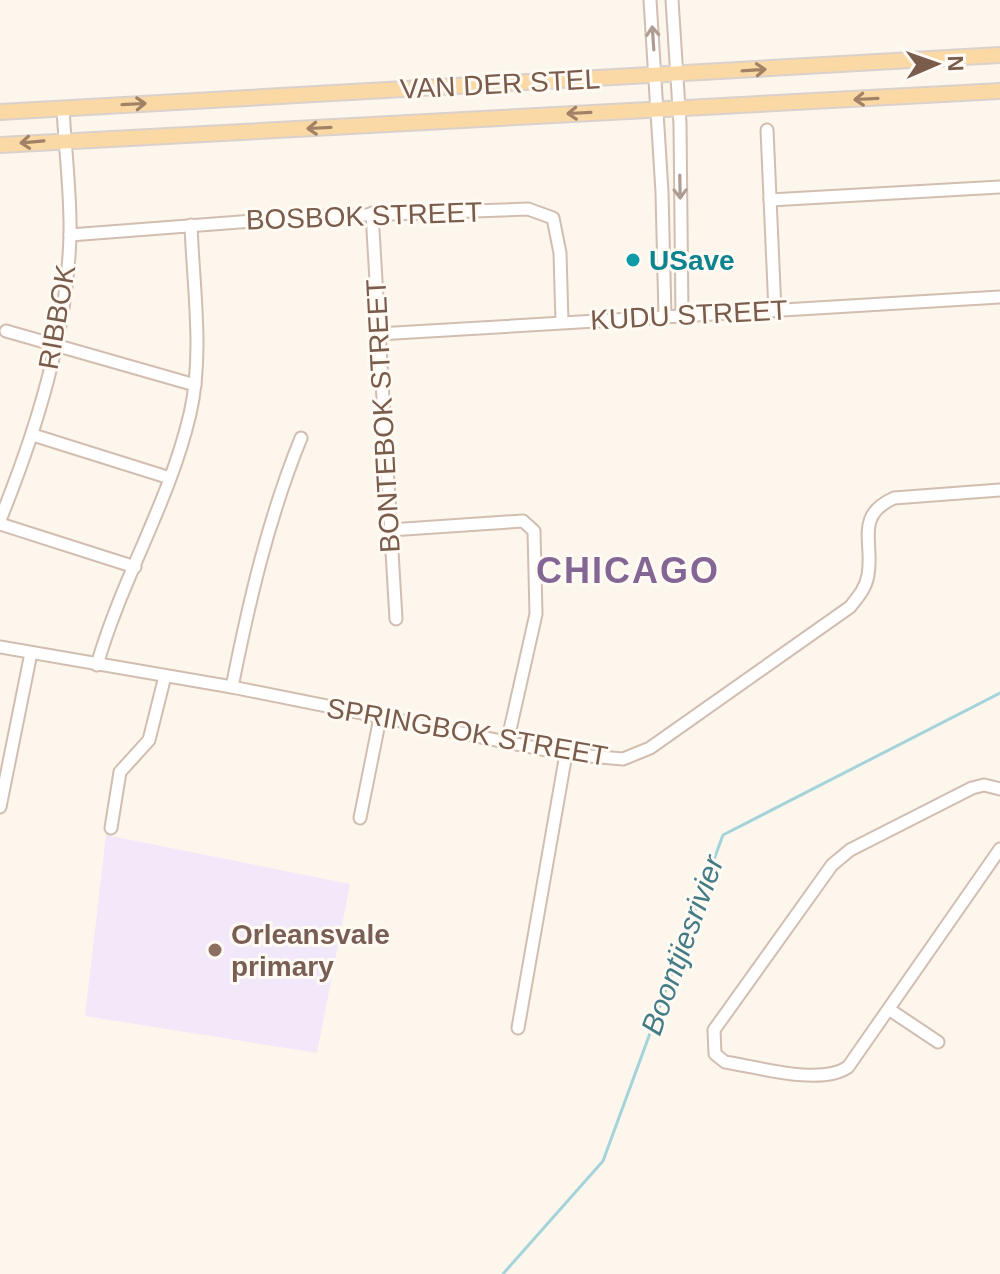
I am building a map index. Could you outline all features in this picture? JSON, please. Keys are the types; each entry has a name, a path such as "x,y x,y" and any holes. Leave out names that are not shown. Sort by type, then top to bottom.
{"main road":[{"name":"VAN DER STEL","path":"0,112 1000,55"},
{"name":"VAN DER STEL","path":"0,145 65,139 1000,91"}],"street":[{"path":"650,0 656,76 665,317"},
{"path":"672,0 678,109 682,317"},
{"name":"RIBBOK","path":"0,522 33,435 55,343 70,235 63,108"},
{"path":"767,130 775,311"},
{"path":"770,200 1000,187"},
{"name":"BOSBOK STREET","path":"70,235 372,213 542,212 553,218 558,233 562,322"},
{"name":"BONTEBOK STREET","path":"372,213 396,619"},
{"path":"97,665 111,613 135,567 170,478 191,413 195,385 191,225"},
{"name":"KUDU STREET","path":"378,334 1000,297"},
{"path":"6,331 195,385"},
{"path":"33,435 170,478"},
{"path":"232,687 258,565 281,487 301,438"},
{"name":"SPRINGBOK STREET","path":"0,647 232,687 507,743 608,760 637,755 850,607 862,592 868,574 868,528 873,512 881,504 894,498 1000,490"},
{"path":"390,530 523,521 534,531 536,614 507,743"},
{"path":"0,522 135,567"},
{"path":"0,807 31,653"},
{"path":"111,828 120,772 149,740 165,676"},
{"path":"360,818 380,718"},
{"path":"518,1028 566,754"},
{"path":"1000,789 984,785 972,788 850,850 832,865 714,1030 712,1046 719,1059 815,1076 838,1074 848,1067 1000,849"},
{"path":"890,1010 938,1042"}],"shaded area":[{"name":"Orleansvale primary","path":"106,835 350,884 317,1053 85,1016"}],"waterway":[{"name":"Boontjiesrivier","path":"503,1274 603,1161 723,835 1000,693"}],"place":[{"name":"USave","path":"633,260"},
{"name":"Orleansvale primary","path":"215,950"}],"district":[{"name":"CHICAGO","path":"628,570"}]}
